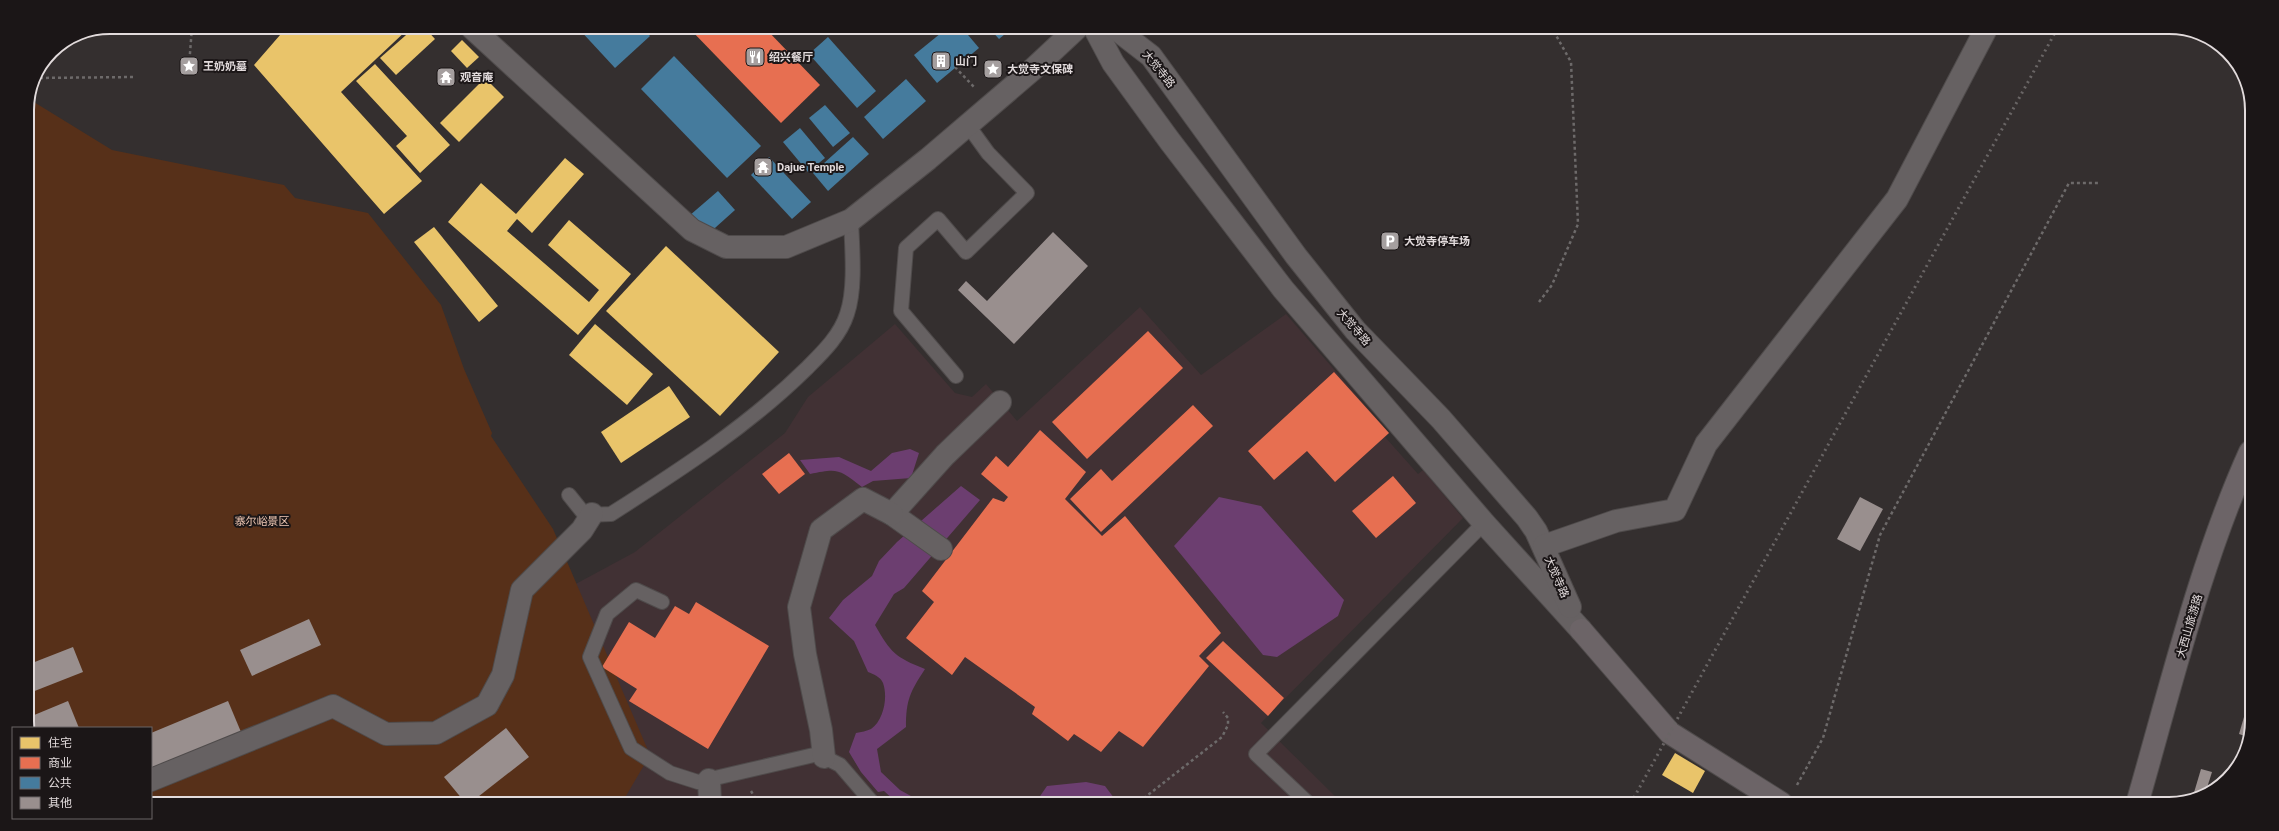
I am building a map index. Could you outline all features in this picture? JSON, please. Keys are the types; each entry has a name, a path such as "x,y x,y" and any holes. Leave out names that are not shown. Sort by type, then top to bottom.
{"street":[{"path":"479,34 692,230 726,247 786,247 851,220 928,159 1071,34"},
{"name":"大觉寺路","path":"1097,34 1105,50 1121,74 1169,140 1283,289 1484,523 1581,630 1670,733 1788,797"},
{"name":"大觉寺路","path":"1122,34 1151,56 1306,269 1355,330 1441,419 1522,512 1536,531 1544,546 1555,576 1581,630"},
{"path":"1544,546 1616,520 1675,510 1706,444 1897,199 1983,34"},
{"path":"892,514 945,455 1000,402"},
{"name":"大西山旅游路","path":"2139,797 2209,558 2228,500 2245,463"},
{"path":"824,757 805,654 799,607 821,530 863,499 892,514 940,549"},
{"path":"152,780 333,706 386,734 436,733 487,705 503,675 522,590 582,530 592,514"},
{"path":"709,780 710,797"}],"lane":[{"path":"956,376 902,311 906,248 938,219 966,252 1027,193 988,153 967,124"},
{"path":"569,495 585,515 612,514 753,418 830,345 847,313 853,271 851,220"},
{"path":"1302,797 1256,754 1484,523"},
{"path":"662,602 636,590 607,614 590,657 631,748 670,773 698,782 818,754 840,765 868,797"}],"path":[{"path":"189,66 191,34"},
{"path":"1539,302 1552,285 1578,224 1571,62 1555,34"},
{"path":"41,78 136,77"},
{"path":"1788,797 1823,738 1880,535 2069,183 2100,183"},
{"path":"1145,797 1222,737 1228,725 1228,718 1224,712"}],"shaded area":[{"path":"1140,307 1201,375 1286,314 1389,433 1385,437 1418,474 1423,470 1463,518 1261,723 1336,797 618,797 559,593 635,552 785,433 808,397 895,324 955,393 972,397 986,384 1017,421"},
{"path":"910,449 919,453 911,478 873,481 862,487 843,473 827,471 810,474 800,460 839,457 871,471 892,453"},
{"path":"961,486 980,500 904,588 894,594 875,625 885,642 895,653 907,661 925,669 910,696 906,727 877,749 881,772 900,790 913,797 891,797 884,791 878,792 861,772 849,752 856,733 871,729 879,720 884,708 885,695 882,681 879,677 868,672 854,641 829,618 843,600 872,576 879,561 897,542"},
{"path":"1219,497 1261,506 1344,600 1338,616 1277,657 1263,655 1174,546"},
{"path":"1086,782 1105,786 1113,797 1039,797 1047,786"}],"green space":[{"name":"寨尔峪景区","path":"35,103 112,150 284,185 295,198 368,213 441,305 464,369 492,433 491,436 553,529 650,755 625,797 152,797 152,727 34,727"}],"building: 住宅":[{"path":"281,34 403,34 341,92 422,181 384,214 254,65"},
{"path":"407,34 430,34 435,39 396,75 380,58"},
{"path":"462,40 479,57 467,68 451,51"},
{"path":"375,64 450,145 420,173 396,146 407,136 356,81"},
{"path":"485,78 504,97 459,142 440,123"},
{"path":"565,158 584,174 532,233 517,219 507,231 589,302 599,290 548,245 569,220 631,274 578,335 448,222 481,183 516,214"},
{"path":"434,227 498,306 479,322 414,242"},
{"path":"666,246 779,352 720,416 606,311"},
{"path":"595,324 653,374 627,405 569,355"},
{"path":"669,386 690,417 621,463 601,432"},
{"path":"1675,753 1705,771 1693,793 1662,775"}],"building: 商业":[{"name":"绍兴餐厅","path":"695,34 771,34 820,85 781,123"},
{"path":"1148,331 1183,368 1087,459 1052,422"},
{"path":"1334,372 1389,433 1335,482 1307,451 1274,480 1248,451"},
{"path":"1193,405 1213,426 1101,532 1070,499 1101,469 1112,481"},
{"path":"1040,430 1086,472 1065,499 1102,536 1125,516 1221,633 1199,656 1209,666 1143,747 1119,731 1101,752 1074,734 1068,741 1032,714 1035,707 965,657 952,675 906,638 934,602 922,591 993,498 1004,502 1008,497 981,474 996,456 1008,467"},
{"path":"789,453 805,474 779,494 762,474"},
{"path":"1393,476 1416,503 1376,538 1352,511"},
{"path":"696,602 769,646 708,749 629,701 637,689 602,667 629,622 655,638 675,606 689,614"},
{"path":"1223,641 1284,698 1268,716 1206,658"}],"building: 公共":[{"path":"584,34 648,34 650,36 615,68"},
{"name":"山门","path":"940,34 967,34 979,48 937,83 914,55"},
{"path":"994,34 1005,34 999,39"},
{"path":"828,37 876,91 857,108 809,54"},
{"path":"674,56 761,146 727,178 641,89"},
{"path":"906,79 926,101 883,139 864,117"},
{"path":"825,105 850,133 833,147 809,118"},
{"path":"800,128 825,158 808,172 783,142"},
{"path":"853,137 869,154 828,191 813,173"},
{"path":"769,157 811,202 792,219 751,175"},
{"path":"718,191 735,210 706,236 689,216"}],"building: 其他":[{"path":"1053,232 1088,266 1014,344 958,290 966,281 987,301"},
{"path":"1860,497 1883,509 1860,551 1837,539"},
{"path":"309,619 321,645 252,676 240,650"},
{"path":"73,647 83,672 34,691 34,662"},
{"path":"68,701 79,727 34,727 34,715"},
{"path":"228,701 241,732 152,769 152,733"},
{"path":"2244,717 2245,717 2244,736 2239,734"},
{"path":"506,728 529,757 478,797 461,797 444,777"},
{"path":"2201,769 2212,772 2207,787 2194,793"}],"railway":[{"path":"1634,797 2054,34"}],"place":[{"name":"绍兴餐厅","path":"755,57"},
{"name":"山门","path":"941,61"},
{"name":"王奶奶墓","path":"189,66"},
{"name":"大觉寺文保碑","path":"993,69"},
{"name":"观音庵","path":"446,77"},
{"name":"Dajue Temple","path":"763,167"},
{"name":"大觉寺停车场","path":"1390,241"}]}
